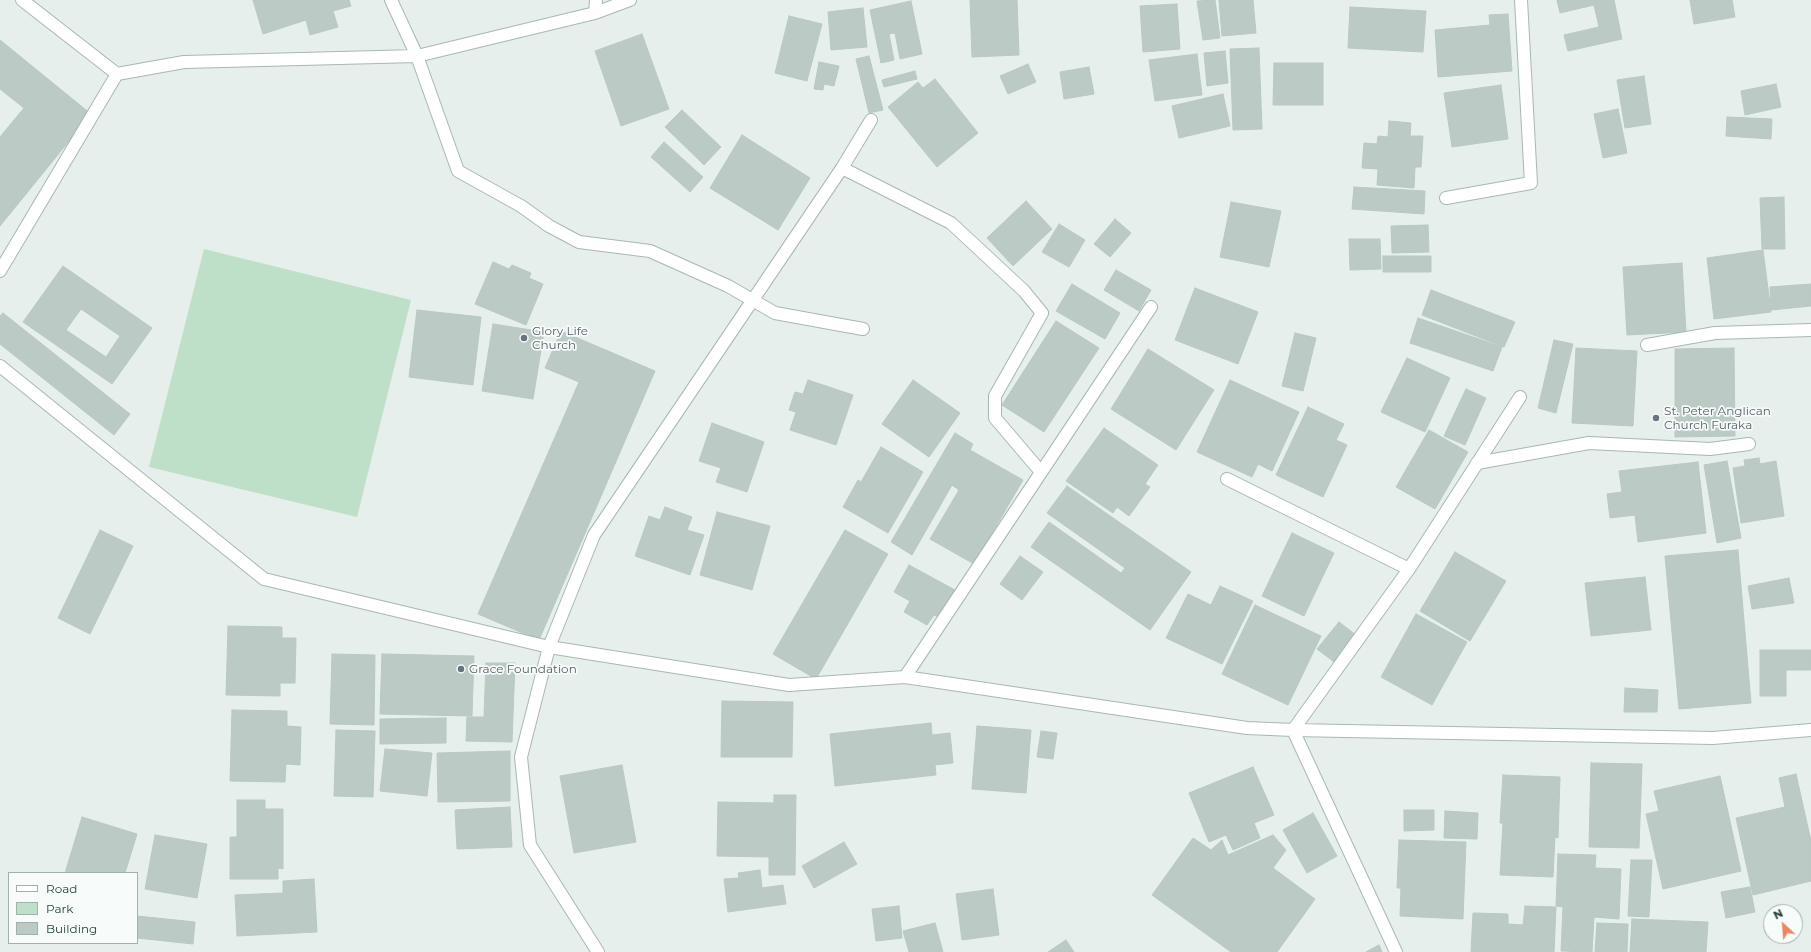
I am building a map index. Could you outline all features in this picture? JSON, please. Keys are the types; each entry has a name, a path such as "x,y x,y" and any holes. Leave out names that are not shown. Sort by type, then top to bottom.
{"street":[{"path":"22,0 117,74 184,62 417,56 595,13 630,0"},
{"path":"391,0 417,56 458,171 521,206 549,226 579,242 650,251 754,299 775,312 863,329"},
{"path":"595,13 596,0"},
{"path":"1446,198 1531,183 1521,0"},
{"path":"0,271 117,74"},
{"path":"598,952 530,845 521,758 549,647 594,535 842,168 871,120"},
{"path":"842,168 951,223 1024,291 1042,313 995,396 995,418 1040,472"},
{"path":"905,677 1151,307"},
{"path":"1647,345 1715,333 1811,330"},
{"path":"0,366 264,579 549,647 789,685 905,677 1247,728 1713,738 1811,730"},
{"path":"1293,730 1409,569 1520,397"},
{"path":"1477,463 1589,443 1710,449 1749,444"},
{"path":"1227,479 1409,569"},
{"path":"1293,730 1396,952"}],"green space":[{"path":"204,249 411,300 357,517 149,467"}],"building":[{"path":"253,0 349,0 351,6 333,11 338,27 310,35 306,20 263,34"},
{"path":"970,0 1017,0 1019,55 972,57"},
{"path":"1215,0 1220,38 1203,40 1197,1"},
{"path":"1219,0 1253,0 1256,33 1222,36"},
{"path":"1557,0 1614,0 1622,39 1568,51 1564,35 1599,27 1594,5 1560,13"},
{"path":"1690,0 1732,0 1735,17 1694,24"},
{"path":"911,1 922,54 900,59 895,33 889,34 894,60 881,63 870,10"},
{"path":"1177,4 1180,49 1143,52 1140,6"},
{"path":"1350,7 1426,11 1423,52 1348,48"},
{"path":"863,8 867,47 831,50 828,12"},
{"path":"1508,14 1512,71 1438,77 1435,30 1490,25 1489,15"},
{"path":"789,16 822,24 807,81 775,73"},
{"path":"642,34 669,109 621,126 595,51"},
{"path":"0,40 91,114 0,226 0,137 24,108 0,89"},
{"path":"1259,48 1262,129 1233,130 1230,49"},
{"path":"1225,51 1228,83 1207,86 1204,53"},
{"path":"1197,54 1202,95 1155,101 1149,60"},
{"path":"869,56 883,110 869,113 856,59"},
{"path":"819,62 839,66 834,86 824,84 823,90 814,89"},
{"path":"1274,63 1323,63 1323,105 1273,105"},
{"path":"1028,64 1036,82 1008,94 1000,76"},
{"path":"1089,67 1094,94 1064,99 1060,72"},
{"path":"915,71 917,79 884,87 882,80"},
{"path":"1644,76 1651,124 1625,128 1617,80"},
{"path":"935,79 978,133 937,167 888,107 918,82 923,88"},
{"path":"1776,84 1781,107 1745,115 1741,91"},
{"path":"1501,85 1508,139 1452,147 1444,93"},
{"path":"1223,94 1230,126 1179,138 1172,106"},
{"path":"1618,109 1627,153 1603,158 1594,114"},
{"path":"682,110 721,147 704,165 665,127"},
{"path":"1727,117 1772,119 1771,139 1726,136"},
{"path":"1389,121 1411,123 1410,136 1423,136 1421,167 1415,167 1414,188 1377,185 1378,169 1362,168 1364,143 1377,144 1378,136 1388,137"},
{"path":"742,135 810,178 778,230 710,188"},
{"path":"664,142 703,177 690,192 651,157"},
{"path":"1354,187 1425,191 1424,214 1352,209"},
{"path":"1784,197 1785,249 1762,249 1760,198"},
{"path":"1026,201 1052,229 1013,266 987,238"},
{"path":"1231,202 1281,211 1269,267 1220,257"},
{"path":"1115,219 1131,233 1110,257 1094,244"},
{"path":"1059,224 1085,240 1069,267 1042,252"},
{"path":"1428,225 1429,252 1392,253 1391,226"},
{"path":"1349,239 1380,239 1381,269 1350,270"},
{"path":"1763,250 1771,312 1714,319 1707,258"},
{"path":"1383,256 1431,256 1431,272 1383,272"},
{"path":"493,262 509,269 512,265 531,273 529,278 543,284 526,325 475,304"},
{"path":"1682,263 1686,332 1627,335 1623,267"},
{"path":"63,266 152,328 112,384 23,322","holes":["81,309 120,336 106,357 66,330"]},
{"path":"1116,270 1151,290 1139,311 1104,290"},
{"path":"1072,284 1120,313 1105,339 1056,311"},
{"path":"1811,284 1811,306 1771,310 1770,287"},
{"path":"1195,288 1258,312 1238,364 1175,340"},
{"path":"1431,290 1515,322 1504,347 1422,315"},
{"path":"417,310 481,317 473,385 409,377"},
{"path":"3,313 130,414 114,435 0,344 0,316"},
{"path":"1418,318 1502,347 1493,371 1410,343"},
{"path":"1056,321 1099,348 1044,432 1002,405"},
{"path":"493,324 544,332 533,399 482,391"},
{"path":"561,331 655,371 539,640 478,614 579,382 545,368"},
{"path":"1295,333 1316,338 1303,391 1282,386"},
{"path":"1554,340 1573,344 1556,413 1538,408"},
{"path":"1576,348 1637,351 1633,426 1572,423"},
{"path":"1734,348 1735,436 1675,437 1675,349"},
{"path":"1148,349 1214,390 1176,450 1111,409"},
{"path":"1407,358 1450,378 1425,432 1381,412"},
{"path":"808,380 853,395 836,445 790,430 796,412 789,410 795,392 803,394"},
{"path":"913,380 960,413 929,457 882,424"},
{"path":"1230,380 1299,412 1272,471 1258,464 1252,477 1197,452"},
{"path":"1466,389 1486,398 1465,445 1444,436"},
{"path":"1308,407 1344,424 1336,440 1347,445 1323,497 1276,475"},
{"path":"712,423 764,442 747,492 716,482 721,468 699,461"},
{"path":"1104,428 1158,465 1145,484 1150,487 1129,516 1117,507 1113,513 1066,481"},
{"path":"1429,430 1468,452 1435,509 1396,487"},
{"path":"955,433 973,444 970,450 1023,480 974,564 930,539 959,490 952,485 912,555 891,542"},
{"path":"881,447 923,472 888,533 843,507 858,480 861,482"},
{"path":"1759,458 1760,464 1776,461 1784,516 1741,523 1733,468 1745,466 1744,460"},
{"path":"1727,461 1741,538 1717,543 1704,465"},
{"path":"1698,462 1706,533 1638,542 1635,515 1610,518 1607,494 1622,492 1619,471"},
{"path":"1067,486 1191,572 1150,630 1031,547 1049,522 1121,573 1125,568 1047,513"},
{"path":"665,507 692,517 687,530 704,535 690,575 635,556 649,516 660,520"},
{"path":"717,512 770,526 752,590 700,575"},
{"path":"100,530 133,546 90,634 58,618"},
{"path":"845,530 888,554 816,679 773,654"},
{"path":"1292,533 1334,553 1304,616 1262,596"},
{"path":"1738,550 1751,703 1679,709 1665,556"},
{"path":"1455,552 1506,581 1470,641 1420,611"},
{"path":"1020,556 1043,572 1022,600 1000,584"},
{"path":"909,565 955,590 939,617 934,615 927,625 904,612 910,601 894,592"},
{"path":"1645,577 1651,630 1591,636 1585,583"},
{"path":"1789,578 1794,603 1752,609 1748,586"},
{"path":"1220,586 1253,601 1222,664 1166,638 1188,594 1211,605"},
{"path":"1255,605 1321,636 1288,705 1222,674"},
{"path":"1416,614 1467,642 1432,705 1381,677"},
{"path":"1339,622 1356,635 1334,662 1317,649"},
{"path":"228,626 282,627 282,638 296,638 295,683 280,683 280,696 226,695"},
{"path":"1760,650 1811,650 1811,670 1786,670 1786,696 1760,696"},
{"path":"332,654 375,655 374,725 330,724"},
{"path":"382,654 474,656 472,716 380,714"},
{"path":"486,663 515,663 512,742 466,741 467,717 484,717"},
{"path":"1625,688 1658,690 1657,712 1624,712"},
{"path":"722,701 793,702 792,757 721,757"},
{"path":"232,710 287,711 287,726 301,727 300,765 286,764 285,782 230,781"},
{"path":"446,718 446,743 380,744 380,719"},
{"path":"931,723 932,735 950,733 953,763 935,765 936,775 835,786 830,734"},
{"path":"977,726 1031,730 1026,793 972,789"},
{"path":"336,730 375,731 373,797 334,796"},
{"path":"1041,731 1057,733 1053,759 1037,757"},
{"path":"385,749 432,753 427,796 380,791"},
{"path":"510,751 510,801 438,802 437,753"},
{"path":"1591,763 1642,764 1639,848 1589,847"},
{"path":"622,765 636,842 574,853 560,776"},
{"path":"1253,767 1274,815 1254,823 1260,838 1233,850 1226,835 1209,842 1189,793"},
{"path":"1796,774 1811,841 1811,881 1753,895 1736,818 1785,807 1779,778"},
{"path":"1503,775 1560,777 1558,838 1555,837 1553,877 1500,875 1503,823 1500,823"},
{"path":"1720,776 1741,871 1663,889 1646,814 1659,811 1654,791"},
{"path":"774,795 796,795 795,875 769,875 769,857 717,856 718,802 774,803"},
{"path":"237,800 265,800 265,809 283,809 283,869 278,868 278,879 230,879 230,837 237,837"},
{"path":"510,807 512,847 457,849 455,810"},
{"path":"1404,810 1434,810 1434,830 1404,831"},
{"path":"1445,811 1478,813 1477,839 1444,838"},
{"path":"1313,813 1337,856 1307,873 1283,830"},
{"path":"82,817 137,834 125,872 65,872"},
{"path":"155,835 207,844 197,898 145,889"},
{"path":"1273,835 1286,850 1273,868 1315,899 1277,952 1231,952 1152,895 1193,838 1211,850 1222,840 1228,855"},
{"path":"1399,840 1466,842 1463,919 1400,916 1401,888 1397,888"},
{"path":"844,842 857,864 814,888 802,866"},
{"path":"1558,854 1596,855 1595,868 1621,869 1619,919 1594,917 1592,952 1561,951 1563,907 1556,906"},
{"path":"1631,860 1652,860 1649,917 1628,916"},
{"path":"760,870 762,888 783,885 786,904 728,912 724,879 739,878 738,873"},
{"path":"314,879 317,932 237,936 235,895 283,893 283,881"},
{"path":"1750,887 1755,912 1726,918 1721,892"},
{"path":"993,889 999,935 962,940 956,894"},
{"path":"899,906 902,938 876,941 872,909"},
{"path":"1525,906 1556,907 1554,952 1471,952 1473,913 1508,914 1508,924 1523,925"},
{"path":"138,916 195,922 193,944 138,938"},
{"path":"1632,919 1708,922 1706,952 1630,952"},
{"path":"935,923 943,952 909,952 903,931"},
{"path":"1597,923 1628,924 1627,952 1595,952"},
{"path":"1066,940 1074,952 1048,952"},
{"path":"1379,945 1382,952 1366,952"}],"place":[{"name":"Glory Life Church","path":"524,338"},
{"name":"St. Peter Anglican Church Furaka","path":"1656,418"},
{"name":"Grace Foundation","path":"461,669"}]}
